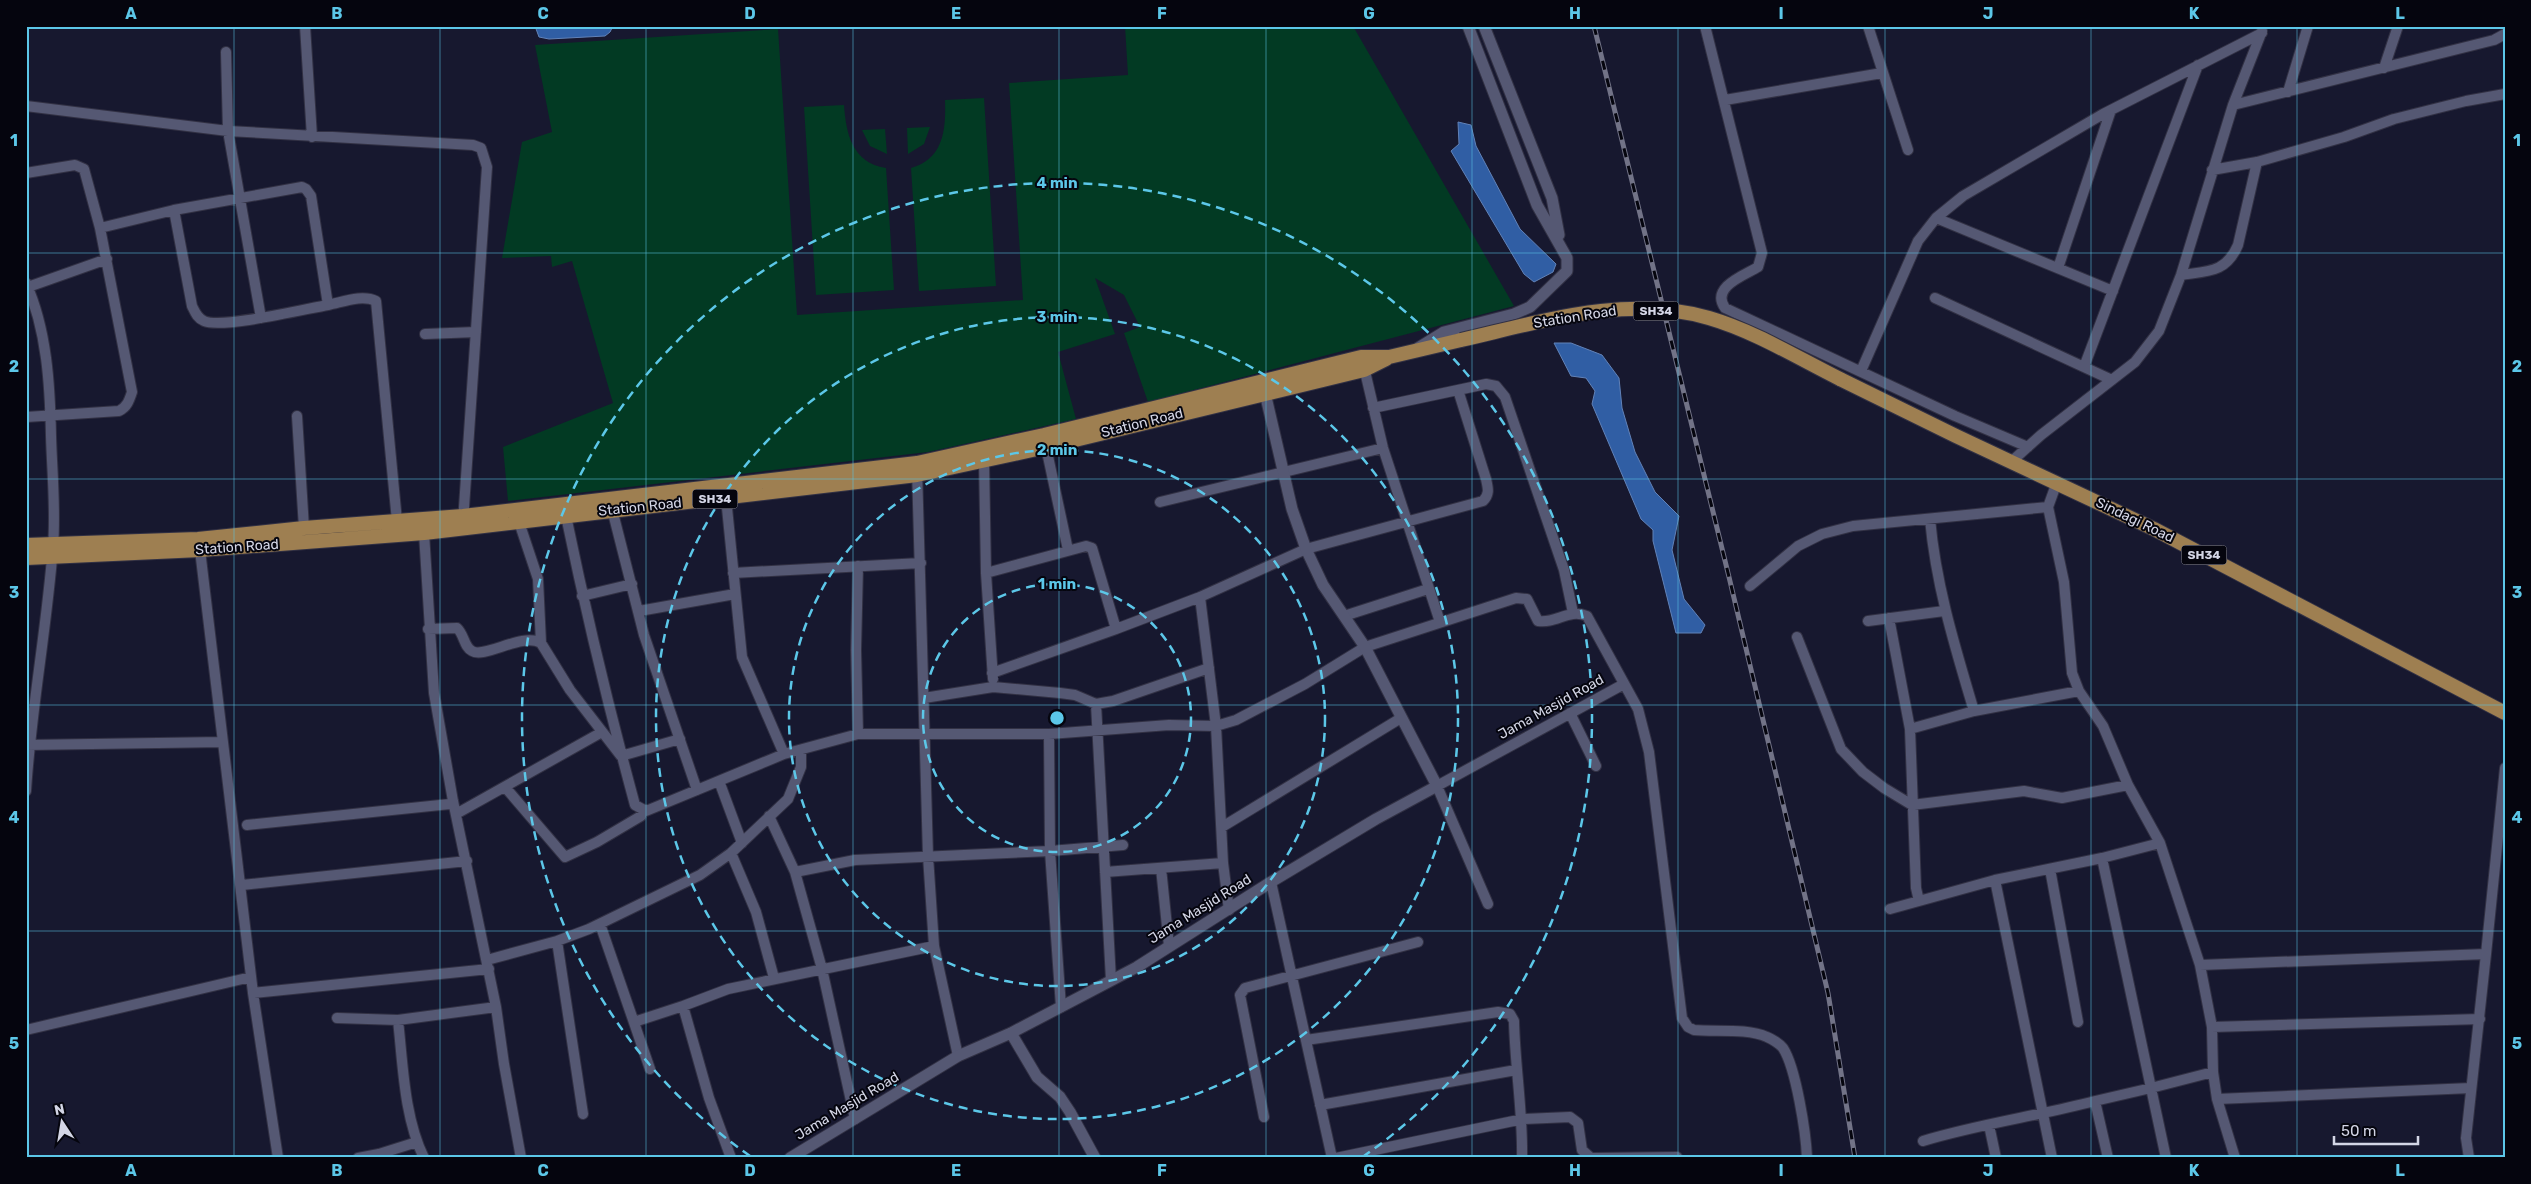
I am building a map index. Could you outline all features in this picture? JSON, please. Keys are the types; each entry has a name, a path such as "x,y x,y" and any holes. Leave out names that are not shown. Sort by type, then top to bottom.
{"main road":[{"name":"Station Road","path":"26,558 53,551 398,521 519,522 612,509 726,498 984,460 1046,447 1266,393 1363,364 1461,340 1563,317 1620,310 1674,312 1709,318 1840,378"},
{"name":"Station Road","path":"26,545 53,551 200,550 424,532 463,522 917,469 1044,435 1363,364"},
{"name":"Sindagi Road","path":"1840,378 2011,462 2154,529 2477,696 2505,713"}],"street":[{"path":"305,26 312,137"},
{"path":"1412,352 1444,332 1514,314 1530,307 1567,271 1567,258 1560,242 1537,205 1468,26"},
{"path":"1484,26 1552,198 1560,242"},
{"path":"1705,26 1760,242 1762,260 1758,267 1737,277 1726,287 1721,297 1721,303 1725,308 1955,416 2028,447"},
{"path":"1868,26 1908,150"},
{"path":"2288,92 2308,26"},
{"path":"2384,68 2398,26"},
{"path":"1861,371 1918,241 1936,218 1964,196 2111,110 2262,30"},
{"path":"2011,462 2135,362 2159,331 2182,275 2233,105 2262,30"},
{"path":"2233,105 2494,40 2505,34"},
{"path":"226,52 228,131 238,198 261,318"},
{"path":"2084,368 2198,65"},
{"path":"1725,100 1882,73"},
{"path":"2212,170 2258,162 2344,137 2394,119 2505,94"},
{"path":"26,106 228,131 474,145 481,148 487,167 463,522"},
{"path":"2058,268 2111,110"},
{"path":"2182,275 2218,270 2233,257 2238,246 2258,162"},
{"path":"26,173 75,165 84,169 107,258 132,392 125,408 119,411 26,417"},
{"path":"100,228 174,210 302,187 309,192 328,305"},
{"path":"174,210 192,306 197,316 205,322 261,318 361,298 369,298 376,301 398,521"},
{"path":"1936,218 2113,291"},
{"path":"26,791 28,745 53,551 51,416 46,357 30,305 27,285 107,258"},
{"path":"1935,298 2112,380"},
{"path":"425,334 476,332"},
{"path":"1363,364 1383,448 1440,622"},
{"path":"1373,408 1458,390 1491,385 1496,386 1505,397 1564,570 1573,613"},
{"path":"992,673 1116,630 1200,596 1306,549 1484,501 1488,496 1486,479 1458,390"},
{"path":"1266,393 1283,472 1306,549 1323,585 1365,647 1437,786 1488,904"},
{"path":"297,416 304,528"},
{"path":"1046,447 1068,550"},
{"path":"1160,502 1383,448"},
{"path":"984,460 986,573 993,687"},
{"path":"917,469 928,856 934,946 958,1056"},
{"path":"2057,482 2048,507 2064,582 2069,654 2079,691 2103,726 2128,784 2160,843 2200,965 2212,1027 2213,1072 2217,1099 2235,1158"},
{"path":"726,498 742,657 784,754"},
{"path":"1750,586 1798,546 1822,534 1853,526 2048,507"},
{"path":"612,509 644,635 697,790"},
{"path":"566,516 582,596 621,756 635,805 640,810 653,808 784,754 858,734 925,736 1049,734 1169,725 1216,726 1236,720 1305,684 1365,647 1440,622 1521,598 1526,599 1538,621 1544,622 1573,613 1587,616 1638,709 1649,752 1682,1018 1688,1027 1694,1030 1767,1037 1782,1047 1787,1057 1798,1098 1807,1158"},
{"path":"1930,519 1933,553 1944,612 1974,711"},
{"path":"519,522 538,579 541,643 570,690 621,756"},
{"path":"424,532 428,629 434,693 453,801 496,1007 521,1158"},
{"path":"986,573 1080,546 1092,548 1116,630"},
{"path":"200,550 242,885 251,977 278,1158"},
{"path":"733,574 920,563"},
{"path":"858,566 856,650 858,734"},
{"path":"582,596 632,584"},
{"path":"1344,616 1428,589"},
{"path":"639,612 735,594"},
{"path":"1200,596 1216,726 1223,863 1229,910"},
{"path":"1868,621 1944,612"},
{"path":"1889,618 1910,728 1916,888 1919,901"},
{"path":"428,629 457,628 469,649 478,653 530,640 541,643"},
{"path":"1796,637 1841,749 1870,777 1912,805 2024,791 2062,798 2128,784"},
{"path":"924,698 993,687 1075,695 1096,704 1113,701 1195,673 1209,673"},
{"name":"Jama Masjid Road","path":"790,1158 958,1056 1011,1033 1111,980 1376,819 1624,684"},
{"path":"1910,728 1974,711 2079,691"},
{"path":"1096,704 1111,980"},
{"path":"1570,713 1596,766"},
{"path":"1222,827 1401,718"},
{"path":"456,814 602,732"},
{"path":"1049,734 1050,851 1061,1007"},
{"path":"621,756 680,739"},
{"path":"28,745 223,742"},
{"path":"253,992 488,965 600,924 700,875 731,853 788,799 797,782 801,767 801,750"},
{"path":"2468,1158 2466,1138 2505,768"},
{"path":"719,781 742,843"},
{"path":"505,787 565,857 597,842 641,816"},
{"path":"247,824 450,804 453,801"},
{"path":"769,816 795,872 822,969 855,1119"},
{"path":"1890,909 1995,880 2050,870 2160,843"},
{"path":"795,872 855,860 1050,851 1124,845"},
{"path":"731,853 756,912 774,978"},
{"path":"2102,858 2166,1158"},
{"path":"242,885 467,861"},
{"path":"1105,872 1223,863"},
{"path":"1161,868 1169,946"},
{"path":"2050,870 2078,1022"},
{"path":"1995,880 2052,1158"},
{"path":"1271,882 1332,1158"},
{"path":"600,924 650,1069"},
{"path":"557,941 583,1114"},
{"path":"1264,1117 1240,996 1245,988 1418,942"},
{"path":"634,1022 728,989 934,946"},
{"path":"2200,965 2486,954"},
{"path":"26,1030 251,977"},
{"path":"683,1006 709,1098 731,1158"},
{"path":"337,1018 398,1020 496,1007"},
{"path":"1306,1040 1505,1012 1510,1014 1514,1021 1516,1070 1523,1119 1522,1158"},
{"path":"2212,1027 2480,1019"},
{"path":"398,1020 406,1087 417,1142 424,1158"},
{"path":"1011,1033 1033,1072 1060,1097 1095,1158"},
{"path":"1320,1105 1516,1070"},
{"path":"1923,1141 1989,1125 2042,1115 2213,1072"},
{"path":"2217,1099 2471,1088"},
{"path":"2095,1101 2108,1158"},
{"path":"1336,1158 1523,1119 1570,1117 1578,1123 1582,1150 1591,1158 1677,1157"},
{"path":"1989,1125 1996,1158"},
{"path":"358,1158 379,1154 417,1142"}],"green space":[{"path":"1125,26 1353,26 1514,306 1148,402 1124,333 1140,327 1124,295 1095,278 1115,334 1058,352 1076,419 928,452 508,501 503,447 613,403 572,261 552,267 551,256 502,258 522,142 552,132 535,45 778,29 797,315 1023,300 1009,83 1128,75"},
{"path":"984,98 996,286 919,291 911,168 922,164 930,158 941,142 945,122 945,100"},
{"path":"844,105 849,136 858,153 865,160 886,168 894,290 816,295 804,107"},
{"path":"930,127 924,144 908,154 907,128"},
{"path":"885,129 887,154 870,146 862,130"}],"water":[{"path":"535,26 613,26 605,36 549,39 539,37"},
{"path":"1458,122 1471,125 1476,146 1520,229 1556,264 1553,272 1534,282 1524,274 1451,151 1459,144"},
{"path":"1554,343 1571,343 1602,355 1619,378 1622,408 1635,452 1655,492 1679,516 1672,550 1684,599 1705,625 1701,633 1676,633 1653,541 1653,530 1641,519 1592,404 1595,391 1586,378 1571,376"}],"railway":[{"path":"1594,26 1729,577 1828,993 1855,1158"}]}
